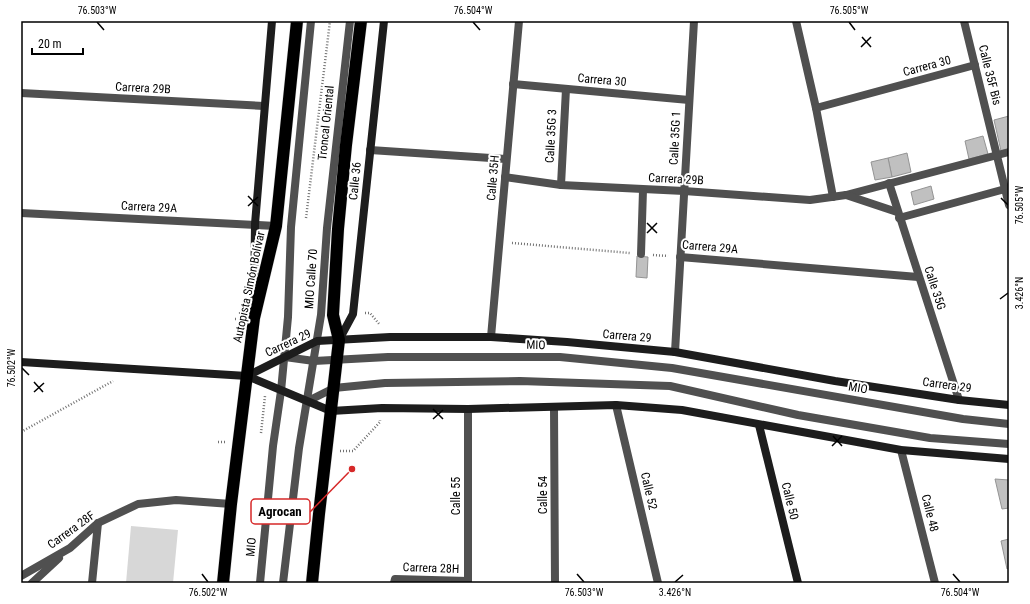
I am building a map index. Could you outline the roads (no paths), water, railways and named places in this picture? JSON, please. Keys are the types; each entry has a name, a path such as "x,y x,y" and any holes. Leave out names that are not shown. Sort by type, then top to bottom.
{"highway":[{"name":"Autopista Simón Bolívar","path":"223,583 231,504 254,318 276,226 297,21"},
{"path":"312,583 339,340 333,315 338,229 361,21"}],"main road":[{"path":"254,318 255,224 272,21"},
{"name":"Calle 36","path":"339,340 354,314 384,21"},
{"name":"Carrera 29","path":"247,376 317,341 390,337 491,337 675,352 835,381 959,400 1009,405"},
{"path":"21,362 247,376 331,411 382,408 468,409 616,405 682,410 901,450 1009,458"},
{"name":"Calle 50","path":"759,425 798,583"}],"street":[{"name":"Troncal Oriental","path":"291,227 310,21"},
{"name":"Troncal Oriental","path":"327,228 350,21"},
{"name":"Calle 35H","path":"491,337 519,21"},
{"name":"Calle 35G 1","path":"675,352 694,21"},
{"path":"796,21 816,108 833,197"},
{"name":"Calle 35F Bis","path":"964,21 1009,204"},
{"name":"Carrera 30","path":"816,108 975,65"},
{"name":"Carrera 30","path":"513,84 689,100"},
{"name":"Calle 35G 3","path":"561,185 566,89"},
{"name":"Carrera 29B","path":"21,93 264,106"},
{"path":"370,150 506,159"},
{"name":"Carrera 29B","path":"505,177 561,185 684,191 810,200 846,195 1009,152"},
{"name":"Calle 35G","path":"889,183 898,215 959,400"},
{"path":"898,215 1005,188"},
{"path":"641,254 643,190"},
{"name":"Carrera 29B","path":"846,195 898,215"},
{"name":"Carrera 29A","path":"21,212 276,226"},
{"name":"MIO Calle 70","path":"284,357 288,317 291,227"},
{"name":"MIO Calle 70","path":"308,402 321,315 327,228"},
{"name":"Carrera 29A","path":"680,257 918,277"},
{"name":"MIO","path":"260,583 272,446 281,391 284,357 314,361 388,357 510,356 568,358 672,368 955,418 1009,424"},
{"path":"283,583 299,448 308,402 334,388 385,383 520,381 670,386 798,415 930,438 1009,444"},
{"name":"Calle 52","path":"616,405 658,583"},
{"name":"Calle 54","path":"554,406 555,583"},
{"name":"Calle 55","path":"468,409 468,582"},
{"name":"Calle 48","path":"901,450 935,583"},
{"name":"Carrera 28F","path":"21,576 70,548 98,523 138,504 176,500 231,504"},
{"path":"92,583 98,523"},
{"path":"32,583 70,548"},
{"name":"Carrera 28H","path":"395,581 468,582"}],"place":[{"name":"Agrocan","path":"352,469"}]}
